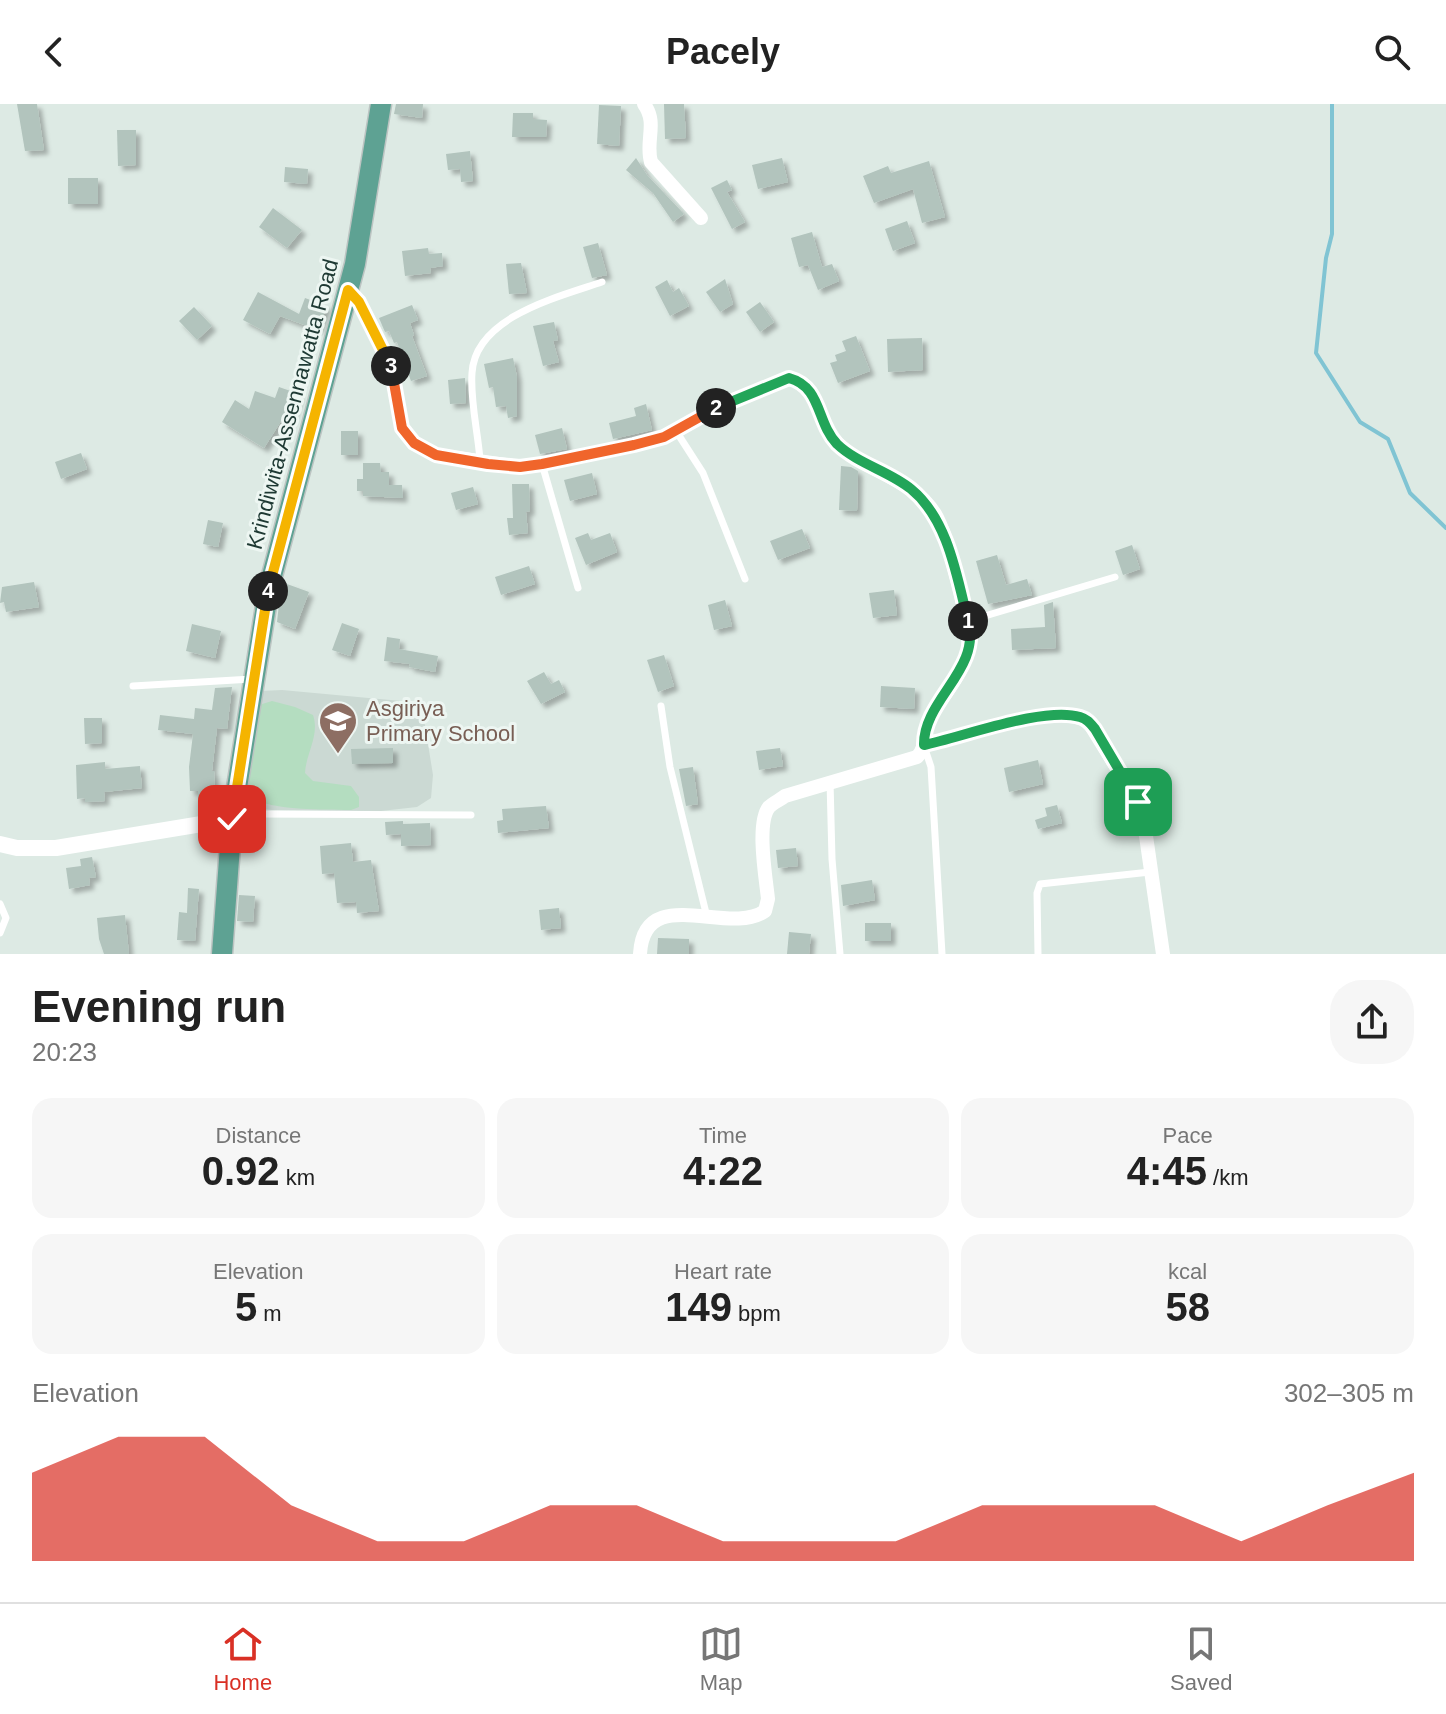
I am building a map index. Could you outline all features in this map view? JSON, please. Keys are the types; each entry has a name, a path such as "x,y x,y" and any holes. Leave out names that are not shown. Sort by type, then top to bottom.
{"main road":[{"name":"Krindiwita-Assennawatta Road","path":"222,954 232,817 269,587 348,290 381,104"}],"street":[{"path":"644,104 652,114 648,152 651,162 701,218"},
{"path":"348,290 359,302 390,365 402,428 414,443 436,455 520,467 634,445 676,431 716,408 789,378 802,381 811,391 826,429 838,445 910,488 935,514 968,621 968,651 928,721 924,745 917,757 830,781 785,796 770,806 764,815 762,828 768,899 765,911 758,916 738,920 681,914 661,917 646,932 640,954"},
{"path":"924,745 1022,720 1077,716 1088,721 1138,802 1144,822 1163,954"},
{"path":"0,844 17,848 56,848 232,817"}],"lane":[{"path":"481,462 471,375 474,358 488,336 510,317 602,282"},
{"path":"676,431 703,473 745,579"},
{"path":"542,464 578,588"},
{"path":"968,621 1115,577"},
{"path":"133,686 254,679"},
{"path":"661,706 670,767 707,917"},
{"path":"924,745 931,767 942,954"},
{"path":"830,781 832,859 840,954"},
{"path":"232,817 471,815"},
{"path":"1038,954 1037,893 1040,884 1152,872"},
{"path":"0,904 6,918 0,933"}],"shaded area":[{"name":"Asgiriya Primary School","path":"282,690 412,702 422,707 433,775 431,798 417,807 381,811 244,807 261,691"}],"green space":[{"path":"272,701 313,715 315,730 305,773 313,781 351,786 359,797 359,807 351,810 299,808 249,798 244,789 259,705"}],"building":[{"path":"17,104 37,104 44,150 25,151"},
{"path":"396,104 423,104 422,118 394,114"},
{"path":"664,104 684,104 686,138 665,139"},
{"path":"599,105 621,106 619,146 597,144"},
{"path":"513,113 533,113 533,119 547,120 546,137 512,137"},
{"path":"117,130 136,130 136,165 118,166"},
{"path":"470,151 473,181 461,182 460,169 448,170 446,154"},
{"path":"636,158 647,175 684,214 673,222 653,193 626,170"},
{"path":"782,158 788,182 758,189 752,165"},
{"path":"929,161 945,217 922,223 913,189 874,203 863,176 888,166 891,173"},
{"path":"285,167 308,169 307,184 284,182"},
{"path":"68,178 98,178 98,204 68,204"},
{"path":"727,180 732,190 727,192 745,222 732,229 711,188"},
{"path":"273,208 302,230 287,248 259,227"},
{"path":"907,221 915,243 893,251 885,229"},
{"path":"812,232 822,267 832,264 839,281 818,290 808,265 799,267 791,238"},
{"path":"598,243 607,275 592,278 583,247"},
{"path":"428,248 429,254 442,253 443,266 430,268 431,273 405,276 402,251"},
{"path":"521,263 527,293 509,294 506,264"},
{"path":"725,279 733,304 720,312 706,292"},
{"path":"667,280 673,292 679,288 689,306 670,316 655,287"},
{"path":"258,292 299,314 305,298 327,306 318,330 280,316 270,334 243,320"},
{"path":"760,302 774,322 760,332 746,312"},
{"path":"412,305 418,320 410,323 412,336 427,376 411,381 397,342 394,343 389,331 385,332 379,318"},
{"path":"194,307 212,326 197,340 179,321"},
{"path":"554,322 558,340 553,341 559,362 543,366 533,326"},
{"path":"856,336 870,371 838,383 830,363 837,361 835,355 846,351 842,341"},
{"path":"922,338 923,370 888,372 887,339"},
{"path":"513,358 517,377 517,416 508,418 506,406 496,407 493,387 489,388 484,364"},
{"path":"465,378 466,403 450,404 448,380"},
{"path":"279,387 299,394 290,421 283,418 264,448 222,422 235,400 249,409 255,391 275,398"},
{"path":"646,404 652,430 613,439 609,423 636,416 634,408"},
{"path":"562,428 567,449 540,454 535,435"},
{"path":"341,431 358,431 358,455 341,455"},
{"path":"81,453 87,469 61,479 55,462"},
{"path":"363,463 380,463 381,472 389,472 389,485 402,485 403,498 363,496 363,491 357,491 357,479 363,479"},
{"path":"841,466 858,471 857,511 839,510"},
{"path":"592,473 597,494 570,501 564,480"},
{"path":"512,484 529,484 530,511 526,512 528,533 509,535 507,518 513,518"},
{"path":"473,487 478,504 456,510 451,493"},
{"path":"208,520 223,523 218,547 203,544"},
{"path":"802,529 810,548 778,560 770,541"},
{"path":"588,533 591,540 610,533 617,552 586,565 575,538"},
{"path":"1132,545 1140,569 1123,575 1115,551"},
{"path":"997,555 1006,585 1027,579 1032,595 988,604 976,561"},
{"path":"529,566 535,584 501,595 495,577"},
{"path":"34,582 39,607 6,612 4,602 0,603 2,587"},
{"path":"287,584 309,592 295,629 277,622 279,604"},
{"path":"894,590 897,615 873,618 869,593"},
{"path":"725,600 732,626 714,630 708,605"},
{"path":"1053,602 1056,648 1012,650 1011,629 1045,627 1044,605"},
{"path":"342,623 359,629 350,656 332,650"},
{"path":"192,624 221,631 215,658 186,651"},
{"path":"387,637 400,639 399,649 438,656 435,672 409,667 410,664 384,661"},
{"path":"664,655 674,686 658,692 647,660"},
{"path":"544,672 551,684 559,680 565,692 541,704 527,681"},
{"path":"881,686 915,688 914,709 880,707"},
{"path":"232,687 227,729 217,728 212,771 215,790 213,811 198,813 198,791 190,791 193,734 158,730 160,715 194,719 195,708 212,710 215,688"},
{"path":"84,718 102,718 102,743 85,744"},
{"path":"393,748 393,763 352,764 351,749"},
{"path":"780,748 783,766 759,770 756,751"},
{"path":"1038,760 1043,784 1009,792 1004,768"},
{"path":"105,762 105,769 140,766 142,788 104,792 105,801 85,802 85,798 77,799 76,765"},
{"path":"693,767 698,804 686,806 679,769"},
{"path":"1057,805 1062,823 1038,829 1035,820 1047,816 1045,808"},
{"path":"546,806 549,828 498,833 497,821 503,820 502,809"},
{"path":"403,821 403,824 430,823 431,845 401,846 401,834 386,835 385,822"},
{"path":"351,843 353,862 371,860 379,911 357,913 356,902 337,903 334,873 322,874 320,846"},
{"path":"796,848 798,866 778,868 776,850"},
{"path":"92,857 96,877 89,878 90,885 69,889 66,868 81,866 80,859"},
{"path":"872,880 875,900 843,906 841,885"},
{"path":"188,888 199,889 195,941 177,940 179,912 187,913"},
{"path":"239,895 255,896 253,922 237,921"},
{"path":"559,908 561,928 541,930 539,910"},
{"path":"125,915 129,954 104,954 97,918"},
{"path":"865,923 891,923 891,941 865,941"},
{"path":"789,932 811,934 809,954 787,954"},
{"path":"658,938 689,939 689,954 657,954"}],"waterway":[{"path":"1332,104 1332,234 1326,258 1316,353 1360,422 1388,439 1410,493 1446,528"}],"place":[{"name":"Asgiriya Primary School","path":"338,755"}],"route":[{"path":"232,819 269,587 348,290 359,302 390,365 402,428 414,443 436,455 520,467 570,459 664,437 690,421 761,388 789,378 802,381 811,391 826,429 838,445 910,488 935,514 946,545 970,627 968,651 928,721 924,745 1022,720 1077,716 1095,729 1138,802"}]}
